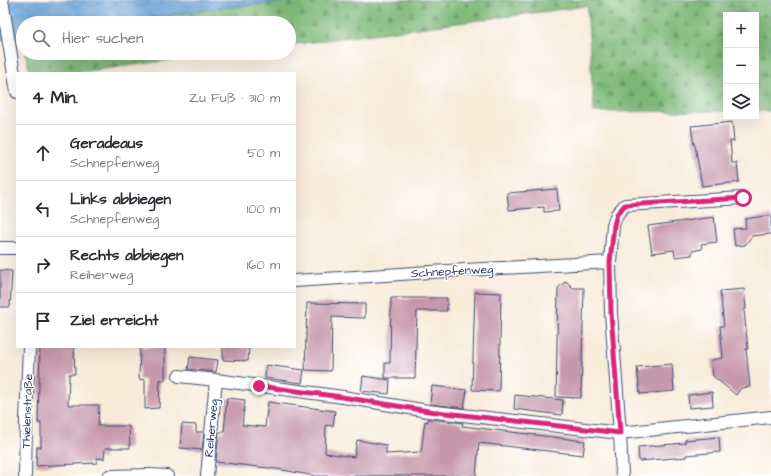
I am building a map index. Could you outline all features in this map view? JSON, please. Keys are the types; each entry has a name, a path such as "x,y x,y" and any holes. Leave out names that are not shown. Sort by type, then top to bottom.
{"street":[{"path":"2,0 16,86"},
{"path":"622,476 611,313 610,262 614,225 617,214 625,205 743,198"},
{"path":"0,248 16,248"},
{"name":"Schnepfenweg","path":"296,281 610,262"},
{"name":"Thielenstraße","path":"25,476 29,348"},
{"path":"179,376 342,397 428,411 620,433 771,417"},
{"name":"Reiherweg","path":"207,476 216,380"},
{"path":"110,476 167,476"}],"green space":[{"path":"302,0 771,0 771,111 759,111 759,12 723,12 723,111 594,112 587,6 296,44 296,16 161,16 218,8"},
{"path":"27,60 172,60 81,72 30,72"}],"water":[{"path":"16,0 302,0 218,8 161,16 16,16 16,39 0,41 0,3"}],"building":[{"path":"732,122 734,141 730,141 732,163 737,163 739,182 702,186 691,126"},
{"path":"557,189 559,211 544,212 544,207 509,210 507,193"},
{"path":"771,215 771,234 752,236 745,245 735,246 733,229 746,228 745,219"},
{"path":"714,217 717,242 701,244 702,249 692,251 692,255 675,257 674,250 652,253 648,226"},
{"path":"0,270 12,271 10,307 0,307"},
{"path":"566,281 573,288 584,288 581,398 556,397 558,288"},
{"path":"744,289 746,309 744,310 748,349 746,349 750,387 741,388 736,395 713,376 711,360 723,358 720,326 724,326 720,291"},
{"path":"475,292 501,293 499,391 472,390"},
{"path":"391,298 447,298 447,311 417,311 415,378 385,378 385,363 390,363"},
{"path":"307,303 365,304 365,318 332,317 331,371 305,370"},
{"path":"40,348 74,348 75,374 69,374 68,405 99,405 98,426 129,426 130,448 105,448 104,459 97,458 97,463 36,466 37,447 41,447 41,423 38,423"},
{"path":"140,348 165,348 165,380 160,380 159,408 145,409 145,380 139,379"},
{"path":"223,348 249,348 248,361 223,360"},
{"path":"190,357 218,360 216,372 188,369"},
{"path":"672,364 674,391 640,394 637,367"},
{"path":"266,365 304,370 302,383 265,378"},
{"path":"363,376 390,380 389,394 361,391"},
{"path":"432,386 467,390 464,408 430,404"},
{"path":"712,392 713,406 689,408 688,395"},
{"path":"515,395 563,400 562,415 514,409"},
{"path":"227,398 245,400 242,425 265,427 268,402 335,411 333,426 326,425 325,453 354,457 357,440 386,445 386,454 421,452 425,421 428,422 428,419 463,423 462,426 585,441 583,455 479,443 476,476 315,476 277,469 216,462 219,432 224,432"},
{"path":"182,424 196,425 196,432 204,432 202,450 180,448"},
{"path":"719,437 720,452 686,455 686,457 639,461 638,447 685,443 685,440"}],"route":[{"path":"259,386 342,397 428,411 620,433 611,313 610,262 614,225 617,214 625,205 743,198"}]}
